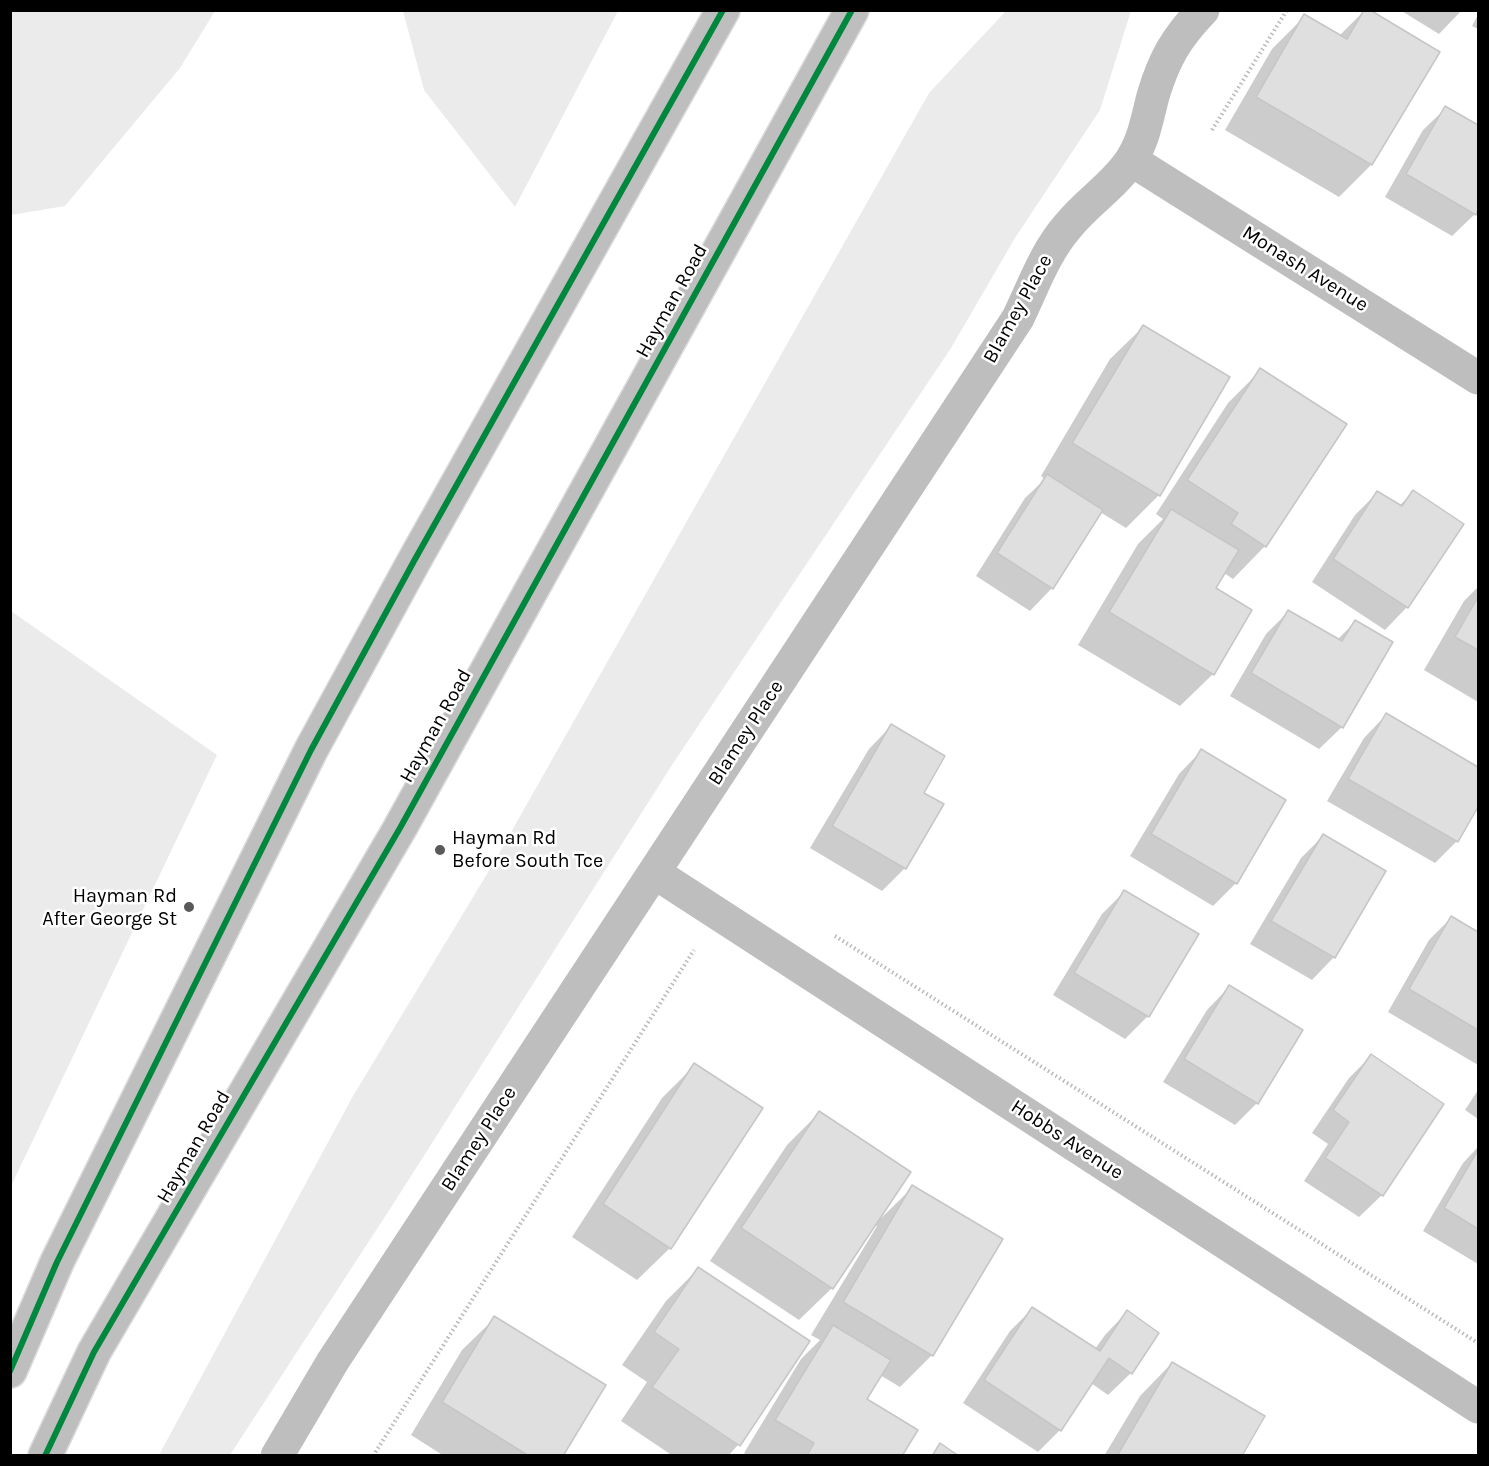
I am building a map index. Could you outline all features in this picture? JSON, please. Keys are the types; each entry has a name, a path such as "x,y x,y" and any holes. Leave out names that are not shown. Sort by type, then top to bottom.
{"main road":[{"path":"10,1371 57,1262 311,750 414,561 723,10"},
{"name":"Hayman Road","path":"45,1455 94,1352 400,828 511,623 852,10"},
{"name":"Blamey Place","path":"277,1455 333,1361 1018,318 1048,254 1067,226 1116,180 1131,160 1144,138 1153,96 1166,60 1182,33 1203,10"},
{"name":"Monash Avenue","path":"1131,160 1479,378"},
{"name":"Hobbs Avenue","path":"655,873 1479,1407"}],"path":[{"path":"1212,130 1287,10"},
{"path":"373,1455 717,913"},
{"path":"832,933 1479,1343"}],"shaded area":[{"path":"11,10 215,11 180,68 65,206 11,215"},
{"path":"403,11 618,11 515,207 424,90"},
{"path":"1006,11 1131,11 1100,110 1015,238 951,348 672,765 399,1195 230,1455 159,1455 353,1096 493,864 929,93"},
{"path":"11,611 217,755 11,1186"}],"building":[{"path":"1364,10 1370,10 1440,52 1372,165 1256,97 1304,14 1347,39"},
{"path":"1445,106 1478,125 1478,210 1476,215 1406,174"},
{"path":"1143,325 1230,377 1160,496 1072,443"},
{"path":"1260,368 1347,424 1266,547 1231,524 1238,513 1187,480"},
{"path":"1047,474 1103,510 1053,589 997,553"},
{"path":"1413,490 1464,524 1408,608 1333,559 1377,491 1402,506"},
{"path":"1171,509 1239,550 1216,588 1252,610 1214,675 1109,612"},
{"path":"1478,597 1478,650 1455,637"},
{"path":"1288,610 1342,641 1355,620 1393,642 1343,728 1251,673"},
{"path":"1386,713 1478,767 1478,807 1458,842 1348,779"},
{"path":"891,724 945,756 924,793 944,804 906,869 832,826"},
{"path":"1201,749 1286,800 1237,884 1151,834"},
{"path":"1323,834 1386,871 1335,958 1271,921"},
{"path":"1124,890 1199,934 1149,1017 1074,973"},
{"path":"1451,916 1478,932 1478,1030 1409,989"},
{"path":"1229,985 1303,1030 1258,1104 1184,1059"},
{"path":"1371,1054 1444,1104 1383,1196 1325,1158 1349,1122 1333,1110"},
{"path":"694,1063 763,1108 671,1249 603,1204"},
{"path":"819,1111 911,1172 833,1289 741,1228"},
{"path":"1478,1150 1478,1229 1444,1208"},
{"path":"912,1185 1003,1239 933,1356 843,1302"},
{"path":"698,1267 810,1341 740,1446 652,1387 679,1349 654,1332"},
{"path":"1032,1307 1100,1351 1127,1310 1159,1333 1132,1374 1109,1358 1061,1431 984,1380"},
{"path":"494,1316 606,1385 563,1456 529,1456 442,1402"},
{"path":"833,1325 891,1360 867,1399 918,1430 902,1456 807,1456 814,1443 775,1420"},
{"path":"1172,1362 1265,1416 1242,1456 1117,1456"},
{"path":"940,1443 959,1456 932,1456"}],"cycle path":[{"path":"10,1371 57,1262 311,750 414,561 723,10"},
{"path":"45,1456 94,1352 400,828 852,10"}],"place":[{"name":"Hayman Rd Before South Tce","path":"440,850"},
{"name":"Hayman Rd After George St","path":"189,907"}]}
